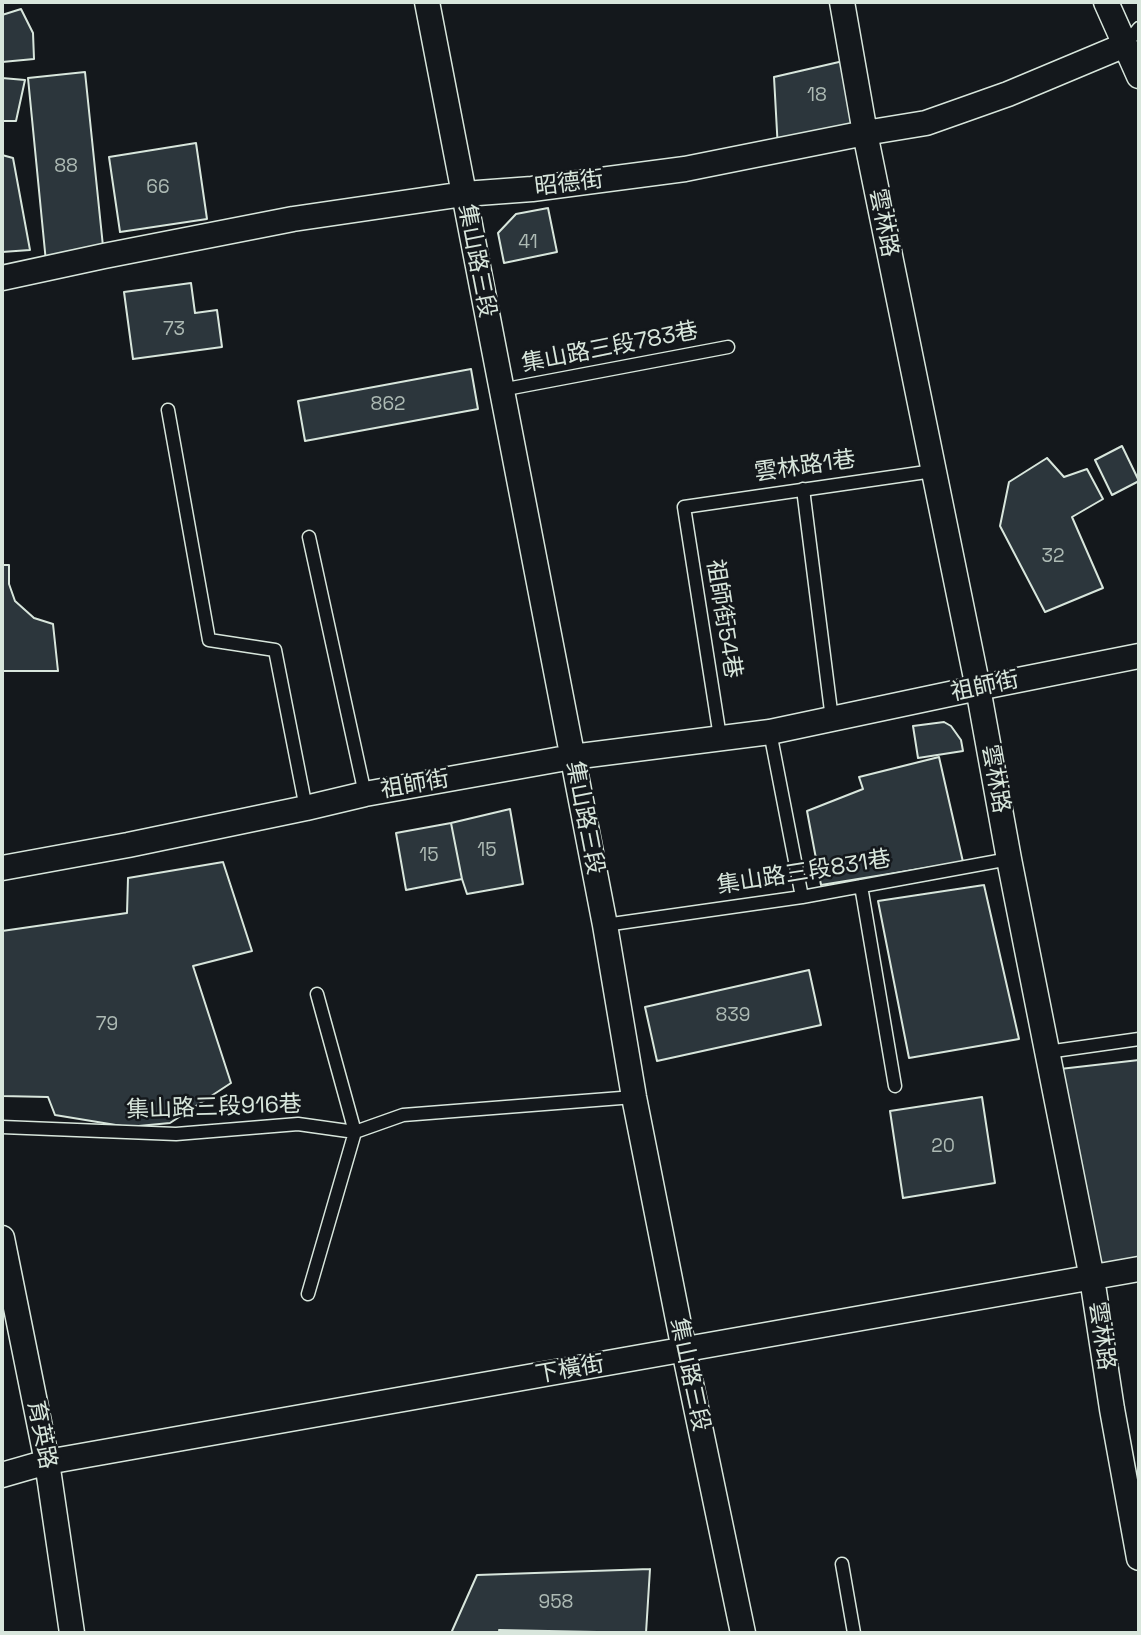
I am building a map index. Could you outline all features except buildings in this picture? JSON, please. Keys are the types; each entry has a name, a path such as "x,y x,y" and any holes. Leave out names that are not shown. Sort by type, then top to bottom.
{"street":[{"name":"集山路三段","path":"427,2 605,925 634,1097 743,1633"},
{"name":"雲林路","path":"842,2 865,133 978,688 1092,1278 1112,1409 1139,1556"},
{"path":"1106,2 1132,36 1139,76"},
{"name":"昭德街","path":"2,278 293,219 464,194 532,189 685,169 926,123 1008,94 1132,36"},
{"name":"祖師街","path":"2,868 128,845 365,794 572,757 770,732 1139,656"},
{"name":"育英路","path":"2,1238 47,1462 72,1633"},
{"name":"下橫街","path":"2,1475 47,1462 1139,1269"}],"lane":[{"name":"集山路三段783巷","path":"501,390 728,347"},
{"path":"168,410 209,639 275,650 306,808"},
{"name":"雲林路1巷","path":"684,507 933,471"},
{"path":"803,489 832,719"},
{"name":"祖師街54巷","path":"684,507 720,737"},
{"path":"309,537 365,794"},
{"path":"770,732 802,897"},
{"name":"集山路三段831巷","path":"605,925 802,897 1009,859"},
{"path":"861,886 895,1086"},
{"path":"308,1294 355,1132 317,994"},
{"path":"1047,1052 1139,1039"},
{"name":"集山路三段916巷","path":"2,1127 176,1134 298,1124 355,1132 403,1115 634,1097"},
{"path":"842,1564 854,1633"}]}
